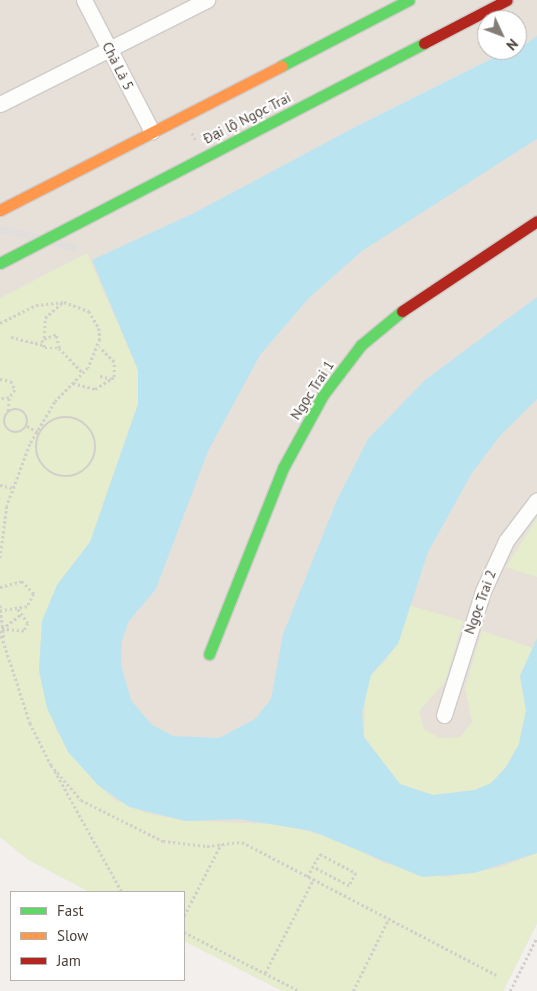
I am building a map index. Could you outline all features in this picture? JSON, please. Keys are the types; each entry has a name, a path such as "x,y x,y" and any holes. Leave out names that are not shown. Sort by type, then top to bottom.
{"main road":[{"path":"0,210 409,0"},
{"name":"Đại lộ Ngọc Trai","path":"0,263 507,0"},
{"name":"Ngọc Trai 1","path":"209,654 283,468 323,395 361,345 424,294 537,221"}],"street":[{"name":"Chà Là 5","path":"84,0 152,132"},
{"path":"0,104 203,1"},
{"name":"Ngọc Trai 2","path":"444,715 483,590 506,540 537,500"}],"path":[{"path":"192,133 196,141"},
{"path":"0,323 36,305 64,302 77,305 96,319 99,347 83,373 36,431 12,488 1,527 0,559"},
{"path":"42,345 45,318 64,302"},
{"path":"44,338 56,334 59,348 83,373"},
{"path":"11,337 59,348"},
{"path":"99,347 114,362 112,379"},
{"path":"100,376 112,379"},
{"path":"0,379 13,383 8,411 4,424 0,426"},
{"path":"73,383 95,389 112,379"},
{"path":"0,399 9,398"},
{"path":"8,411 24,411 27,426 40,433"},
{"path":"58,418 77,419 92,432 96,452 93,462 77,475 49,472 38,457 40,433 58,418"},
{"path":"4,424 17,433 27,426"},
{"path":"0,485 12,488"},
{"path":"0,587 16,580 30,585 33,599 18,609 0,612"},
{"path":"0,605 1,630 30,724 121,891"},
{"path":"1,630 24,631 28,623 20,615 18,609"},
{"path":"1,630 20,615"},
{"path":"52,765 81,800 119,822 163,841 207,846 242,842 496,976"},
{"path":"185,914 221,844"},
{"path":"307,877 320,854 356,873 349,886 313,867"},
{"path":"265,973 313,880"},
{"path":"353,991 388,920"},
{"path":"185,933 300,991"},
{"path":"510,991 537,937"}],"shaded area":[{"path":"0,0 537,0 537,923 503,991 283,991 185,942 185,891 88,891 29,860 0,837"},
{"path":"0,225 77,244 75,252 0,233"}],"green space":[{"path":"87,253 138,370 138,404 90,542 57,585 42,621 39,671 56,730 98,785 114,799 146,813 186,821 282,824 339,840 384,863 444,877 498,868 537,853 537,923 503,991 283,991 185,942 185,891 88,891 29,860 0,837 0,298"},
{"path":"537,518 537,577 506,567"},
{"path":"409,605 463,621 445,682 419,711 424,729 439,738 460,737 472,722 465,688 482,631 533,648 520,676 526,710 519,744 506,767 491,783 475,790 433,795 400,784 364,737 365,689 371,675 387,659"}],"water":[{"path":"537,36 537,139 362,251 309,298 260,355 208,451 156,589 129,621 122,640 121,665 131,700 151,724 173,736 219,738 255,719 271,699 283,634 337,500 368,439 425,380 537,297 537,399 499,437 472,473 428,552 398,644 371,675 362,713 364,737 400,784 433,795 475,790 491,783 506,767 519,744 526,710 520,676 537,638 537,853 474,873 422,877 312,831 238,819 186,821 129,807 98,785 68,752 47,708 39,671 42,621 57,585 90,542 138,404 138,370 92,260 194,213 359,125 489,60 527,60 527,43"}],"traffic: fast":[{"path":"281,66 409,0"},
{"path":"0,263 424,43"},
{"path":"209,654 283,468 323,395 361,345 402,311"}],"traffic: slow":[{"path":"0,210 281,66"}],"traffic: jam":[{"path":"424,43 507,0"},
{"path":"402,311 537,221"}]}
